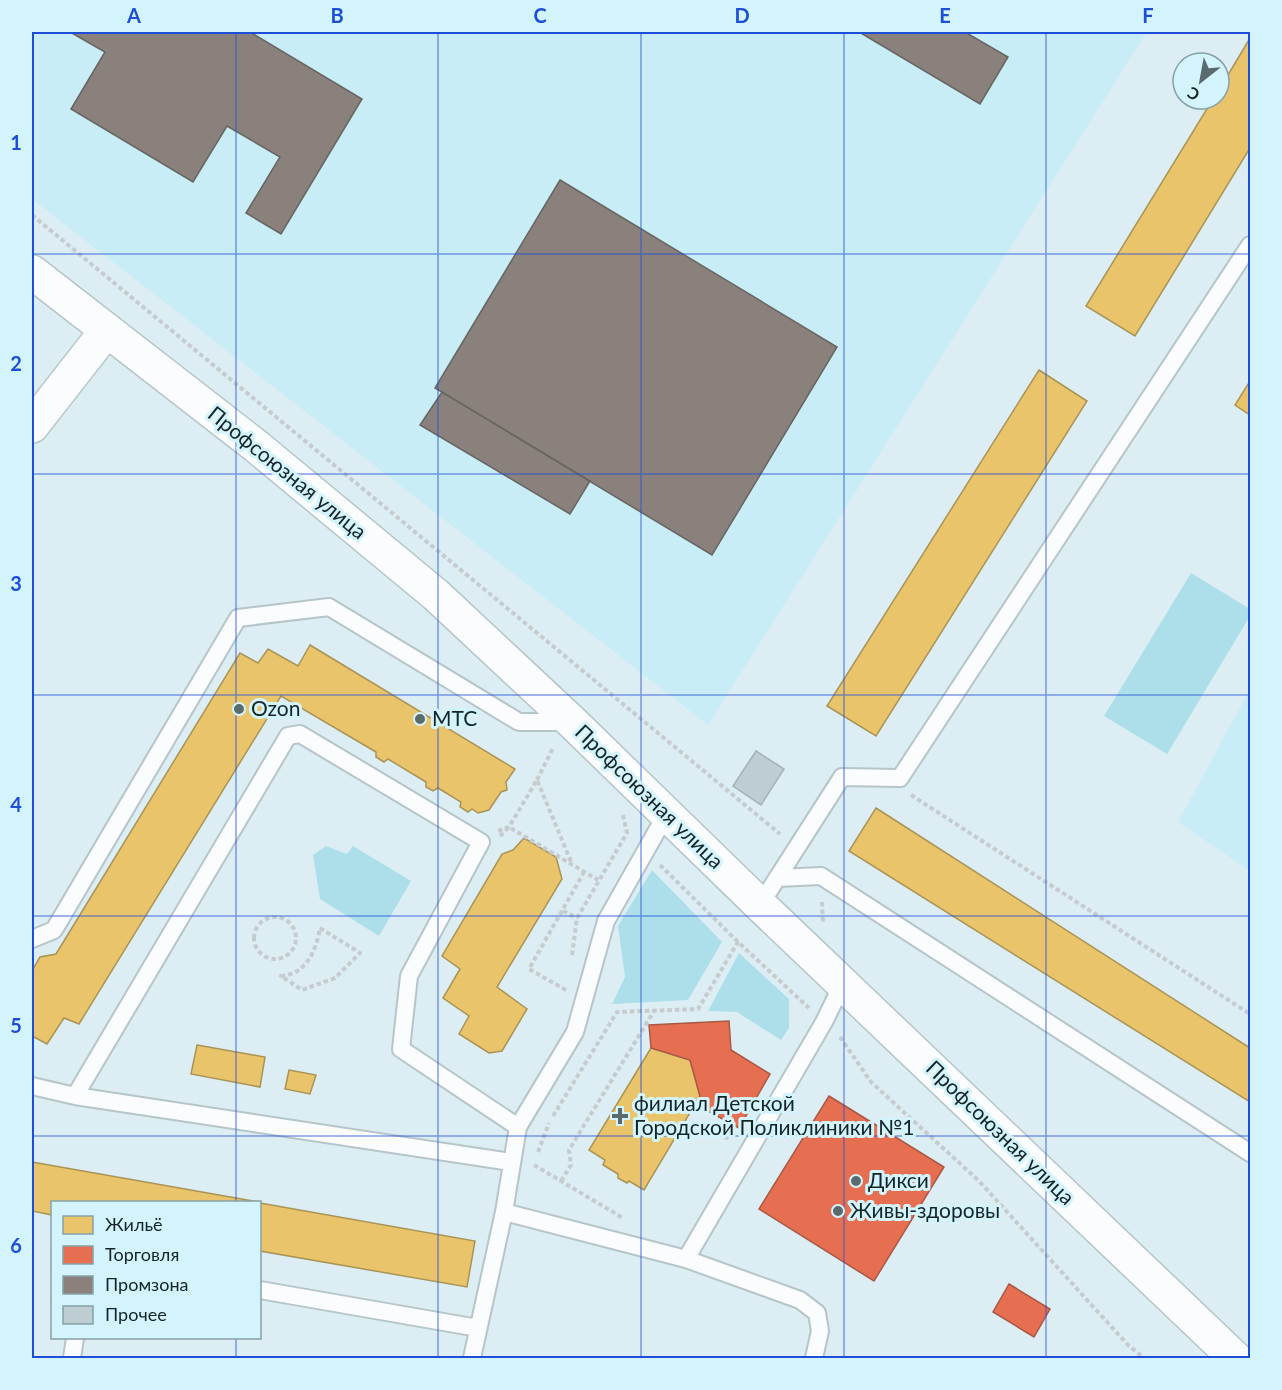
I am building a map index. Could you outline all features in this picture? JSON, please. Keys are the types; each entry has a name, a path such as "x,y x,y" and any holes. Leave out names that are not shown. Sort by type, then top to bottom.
{"main road":[{"name":"Профсоюзная улица","path":"32,272 256,446 436,594 1235,1359"},
{"path":"32,426 107,330"}],"lane":[{"path":"760,905 842,777 900,778 1251,245"},
{"path":"32,939 54,930 238,618 329,606 519,722 572,722"},
{"path":"75,1096 288,736 300,734 481,842 409,976 401,1049 518,1127"},
{"path":"472,1359 504,1212 518,1127 575,1032 606,921 667,813"},
{"path":"777,878 821,876 1251,1154"},
{"path":"686,1259 824,1022 843,983"},
{"path":"32,1086 75,1096 511,1162"},
{"path":"504,1212 686,1259 800,1300 817,1313 820,1331 814,1359"},
{"path":"261,1290 478,1328"},
{"path":"72,1359 75,1339"}],"path":[{"path":"32,215 796,848"},
{"path":"492,843 509,827 553,748"},
{"path":"900,778 902,789 1251,1014"},
{"path":"537,780 572,864"},
{"path":"488,834 509,827 598,880"},
{"path":"627,833 738,942 844,1041 871,1082 980,1181 1128,1345 1144,1359"},
{"path":"568,980 567,991 529,969 585,872"},
{"path":"821,876 824,932"},
{"path":"563,910 577,918 571,960"},
{"path":"272,918 285,920 291,925 296,937 292,951 287,956 274,960 262,955 257,949 255,936 260,924 272,918"},
{"path":"320,928 360,953 335,978 302,990 281,976 296,972 310,958 315,950 320,928"},
{"path":"627,1221 534,1165 547,1126 617,1012 698,1009 738,942"},
{"path":"561,1181 571,1165 569,1150 654,1010"},
{"path":"712,1128 732,1141"}],"shaded area":[{"path":"32,32 1147,32 708,725 32,199"},
{"path":"1191,573 1250,609 1250,616 1167,754 1104,716"},
{"path":"1250,689 1250,871 1178,822"},
{"path":"326,846 347,854 353,846 411,881 379,936 320,899 313,855"},
{"path":"652,870 722,942 688,1000 612,1004 625,977 618,926"},
{"path":"739,953 789,999 789,1028 781,1040 737,1012 708,1011"}],"building: Жильё":[{"path":"1250,38 1250,148 1135,336 1086,306 1206,111 1231,111 1231,70"},
{"path":"1039,370 1087,401 876,736 827,706"},
{"path":"1250,381 1250,415 1235,405"},
{"path":"310,645 515,769 506,782 507,790 501,792 489,810 478,813 472,809 468,812 460,807 461,802 438,788 433,791 426,787 426,782 388,759 384,762 376,757 376,752 281,696 79,1024 64,1018 47,1044 32,1036 32,971 40,957 56,954 240,653 258,663 268,649 298,666"},
{"path":"876,808 1250,1048 1250,1102 849,851"},
{"path":"524,838 556,857 562,879 497,987 527,1009 502,1051 489,1053 459,1034 469,1016 443,998 460,969 442,956 502,854 513,850"},
{"path":"197,1045 265,1057 260,1087 191,1074"},
{"path":"651,1048 690,1060 700,1096 644,1190 629,1181 627,1183 618,1178 618,1174 603,1165 605,1160 589,1150"},
{"path":"289,1070 316,1075 310,1094 285,1089"},
{"path":"32,1162 253,1201 51,1201 51,1215 32,1211"},
{"path":"261,1203 475,1241 467,1287 261,1251"}],"building: Торговля":[{"path":"729,1021 731,1050 770,1074 739,1128 695,1104 700,1096 690,1060 651,1048 649,1025"},
{"name":"Дикси","path":"829,1096 944,1167 874,1281 759,1209"},
{"path":"1009,1284 1050,1309 1034,1337 993,1312"}],"building: Промзона":[{"path":"70,32 250,32 362,99 281,234 246,213 280,157 227,126 193,182 71,109 105,52"},
{"path":"859,32 965,32 1008,57 980,104"},
{"path":"560,180 837,347 712,555 435,388"},
{"path":"442,392 590,481 570,514 420,425"}],"building: Прочее":[{"path":"756,751 784,769 761,805 733,786"}],"place":[{"name":"Ozon","path":"239,709"},
{"name":"МТС","path":"420,719"},
{"name":"филиал Детской Городской Поликлиники №1","path":"620,1116"},
{"name":"Дикси","path":"856,1181"},
{"name":"Живы-здоровы","path":"838,1211"}]}
